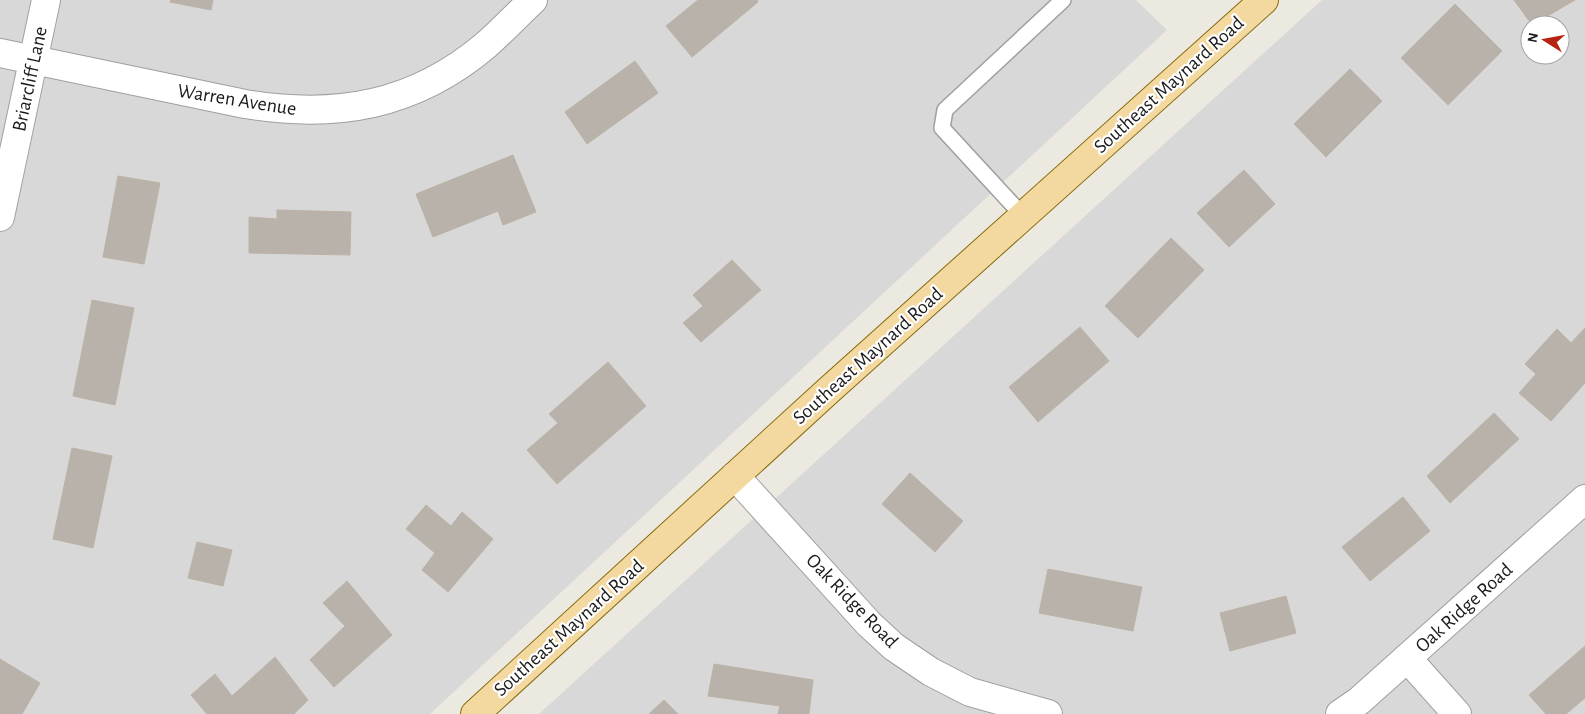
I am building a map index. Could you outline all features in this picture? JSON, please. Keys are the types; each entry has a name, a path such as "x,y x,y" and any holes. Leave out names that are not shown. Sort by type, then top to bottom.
{"main road":[{"name":"Southeast Maynard Road","path":"475,714 735,476 1264,0"}],"street":[{"name":"Briarcliff Lane","path":"0,218 46,0"},
{"name":"Warren Avenue","path":"0,53 284,111 321,111 359,107 420,88 455,68 486,45 533,0"},
{"name":"Oak Ridge Road","path":"735,476 869,624 894,647 931,672 970,692 1048,714"},
{"name":"Oak Ridge Road","path":"1340,714 1359,701 1408,658 1585,499"},
{"path":"1408,658 1457,714"}],"lane":[{"path":"1023,216 942,128 943,119 945,110 1063,0"}],"shaded area":[{"path":"0,0 1136,0 1167,30 430,714 0,714"},
{"path":"1322,0 1585,0 1585,714 539,714"}],"building":[{"path":"171,0 213,0 211,10 170,2"},
{"path":"698,0 757,0 758,2 692,57 666,26"},
{"path":"1514,0 1575,0 1549,15 1525,15"},
{"path":"1455,4 1502,51 1448,105 1401,58"},
{"path":"635,61 658,93 587,144 565,112"},
{"path":"1350,69 1382,101 1326,157 1294,124"},
{"path":"513,155 536,212 503,225 498,211 433,237 416,194"},
{"path":"1244,170 1275,204 1229,247 1197,213"},
{"path":"118,176 160,183 144,264 103,257"},
{"path":"277,210 351,212 350,255 249,253 249,217 277,219"},
{"path":"1171,238 1204,270 1138,338 1105,306"},
{"path":"732,260 761,290 701,342 683,323 703,306 693,295"},
{"path":"92,300 134,308 115,405 73,396"},
{"path":"1080,327 1109,361 1038,422 1009,387"},
{"path":"1585,328 1585,383 1551,421 1519,393 1536,374 1525,364 1557,329 1571,343"},
{"path":"608,362 646,406 557,484 527,450 558,423 549,414"},
{"path":"1494,413 1519,439 1450,503 1427,476"},
{"path":"72,448 112,456 93,548 53,539"},
{"path":"910,473 963,521 935,552 882,504"},
{"path":"1403,497 1430,531 1370,581 1342,547"},
{"path":"426,505 451,526 462,512 493,539 448,592 422,570 435,553 406,529"},
{"path":"197,542 232,550 223,586 188,578"},
{"path":"1048,569 1142,587 1133,631 1039,613"},
{"path":"347,581 392,635 334,687 310,660 345,626 323,603"},
{"path":"1286,596 1296,633 1230,651 1220,613"},
{"path":"1585,646 1585,698 1566,714 1546,714 1529,695"},
{"path":"275,657 308,700 294,714 207,714 191,695 215,674 232,696"},
{"path":"0,659 40,683 22,714 0,714"},
{"path":"714,664 813,680 809,714 778,714 780,706 708,696"},
{"path":"664,700 678,714 649,714"}]}
